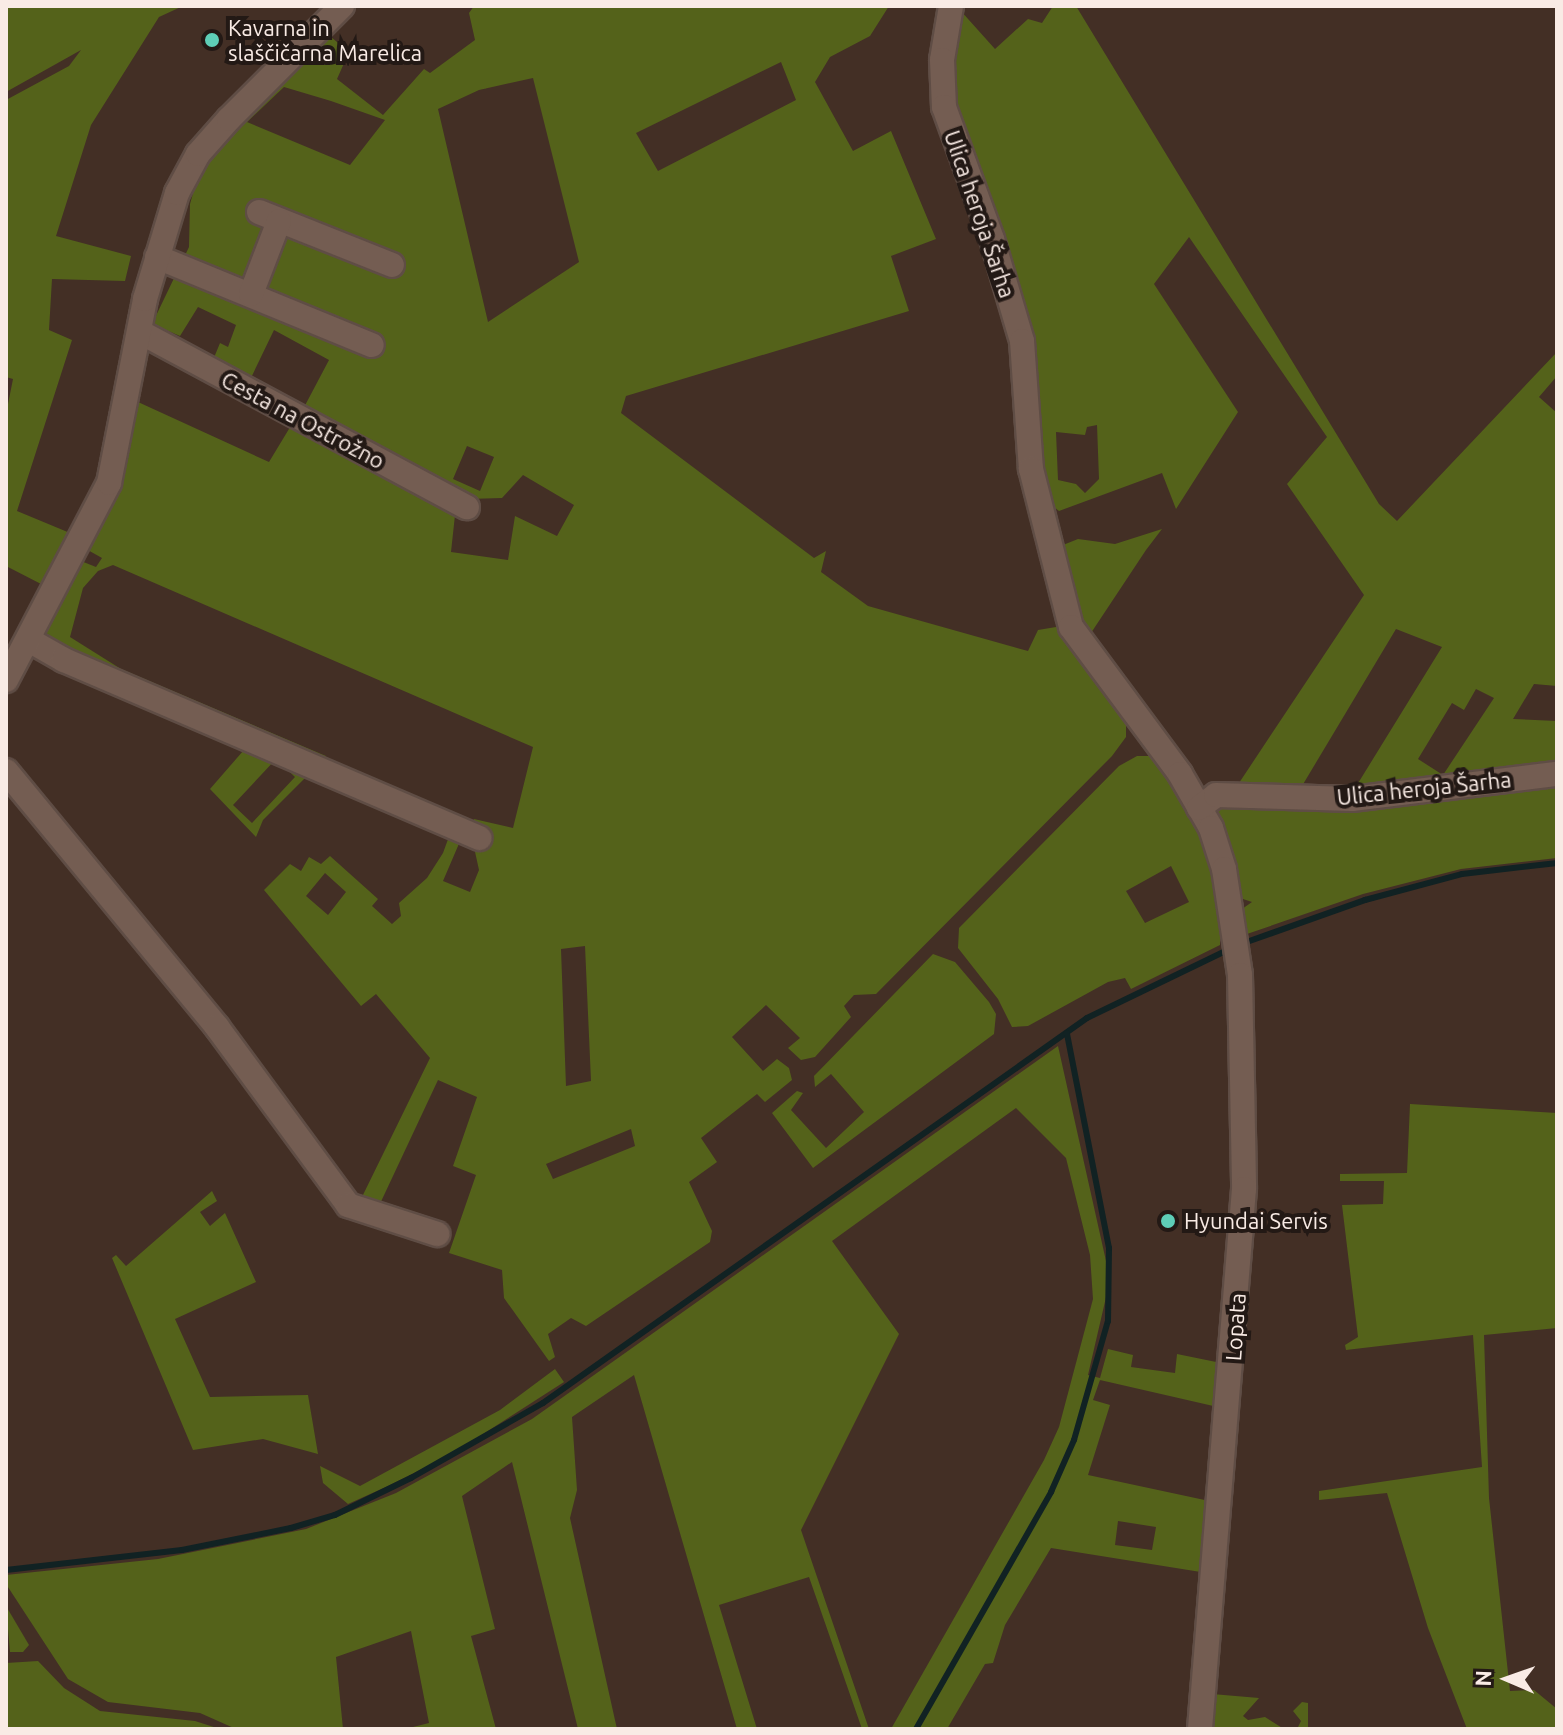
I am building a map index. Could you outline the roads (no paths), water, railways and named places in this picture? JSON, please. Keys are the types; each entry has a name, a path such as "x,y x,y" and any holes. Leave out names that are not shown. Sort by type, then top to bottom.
{"street":[{"path":"6,680 109,483 157,257 177,193 198,154 342,6"},
{"name":"Ulica heroja Šarha","path":"951,6 942,60 944,107 992,239 1022,341 1031,469 1071,627 1180,774 1199,808 1224,869 1230,925"},
{"path":"251,294 269,216 392,265"},
{"path":"157,257 372,345"},
{"name":"Cesta na Ostrožno","path":"140,332 467,507"},
{"path":"29,640 64,660 479,838"},
{"path":"6,771 217,1027 348,1205 437,1234"},
{"name":"Ulica heroja Šarha","path":"1199,808 1216,795 1352,799 1557,774"},
{"name":"Lopata","path":"1200,1729 1244,1189 1240,975 1230,925"}],"waterway":[{"path":"1241,944 1365,900 1462,874 1557,863"},
{"path":"6,1570 182,1550 291,1528 335,1515 411,1478 543,1403 1087,1018 1230,949"},
{"path":"916,1729 1051,1492 1074,1440 1108,1321 1109,1248 1067,1033"}],"place":[{"name":"Kavarna in slaščičarna Marelica","path":"212,40"},
{"name":"Hyundai Servis","path":"1168,1221"}]}
